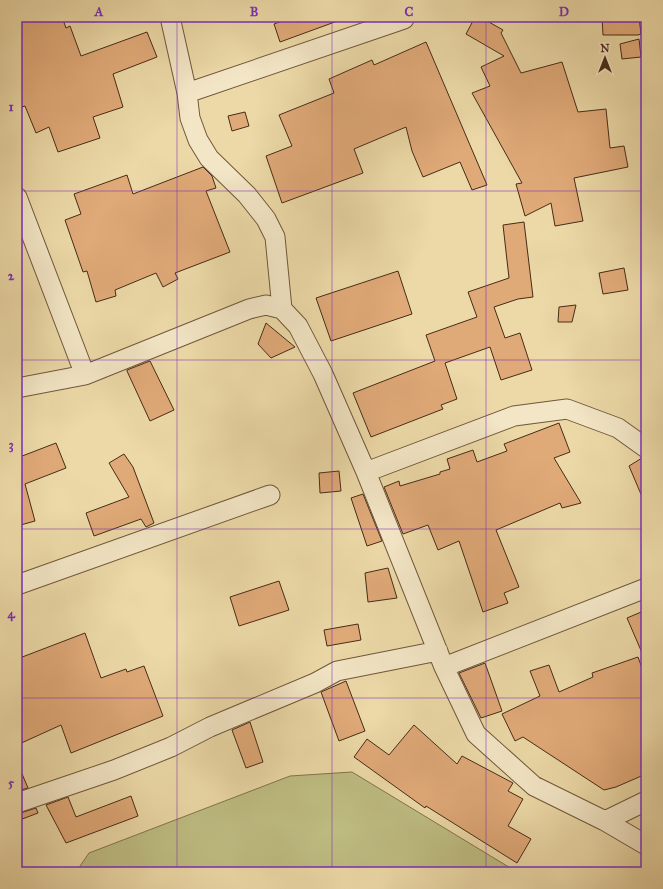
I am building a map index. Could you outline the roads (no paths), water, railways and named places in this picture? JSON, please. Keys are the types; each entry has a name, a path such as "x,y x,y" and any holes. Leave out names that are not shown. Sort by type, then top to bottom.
{"street":[{"path":"170,17 187,93 190,118 198,140 209,158 247,195 266,219 274,236 282,309"},
{"path":"187,93 404,19"},
{"path":"17,197 85,376"},
{"path":"17,388 85,376 266,304 282,309 298,326 366,472 441,659 476,734 534,786 605,821 646,845"},
{"path":"366,472 514,416 568,410 618,428 646,448"},
{"path":"17,585 270,495"},
{"path":"17,803 114,770 171,747 210,727 316,683 337,671 441,659 646,588"},
{"path":"605,821 646,801"}]}
